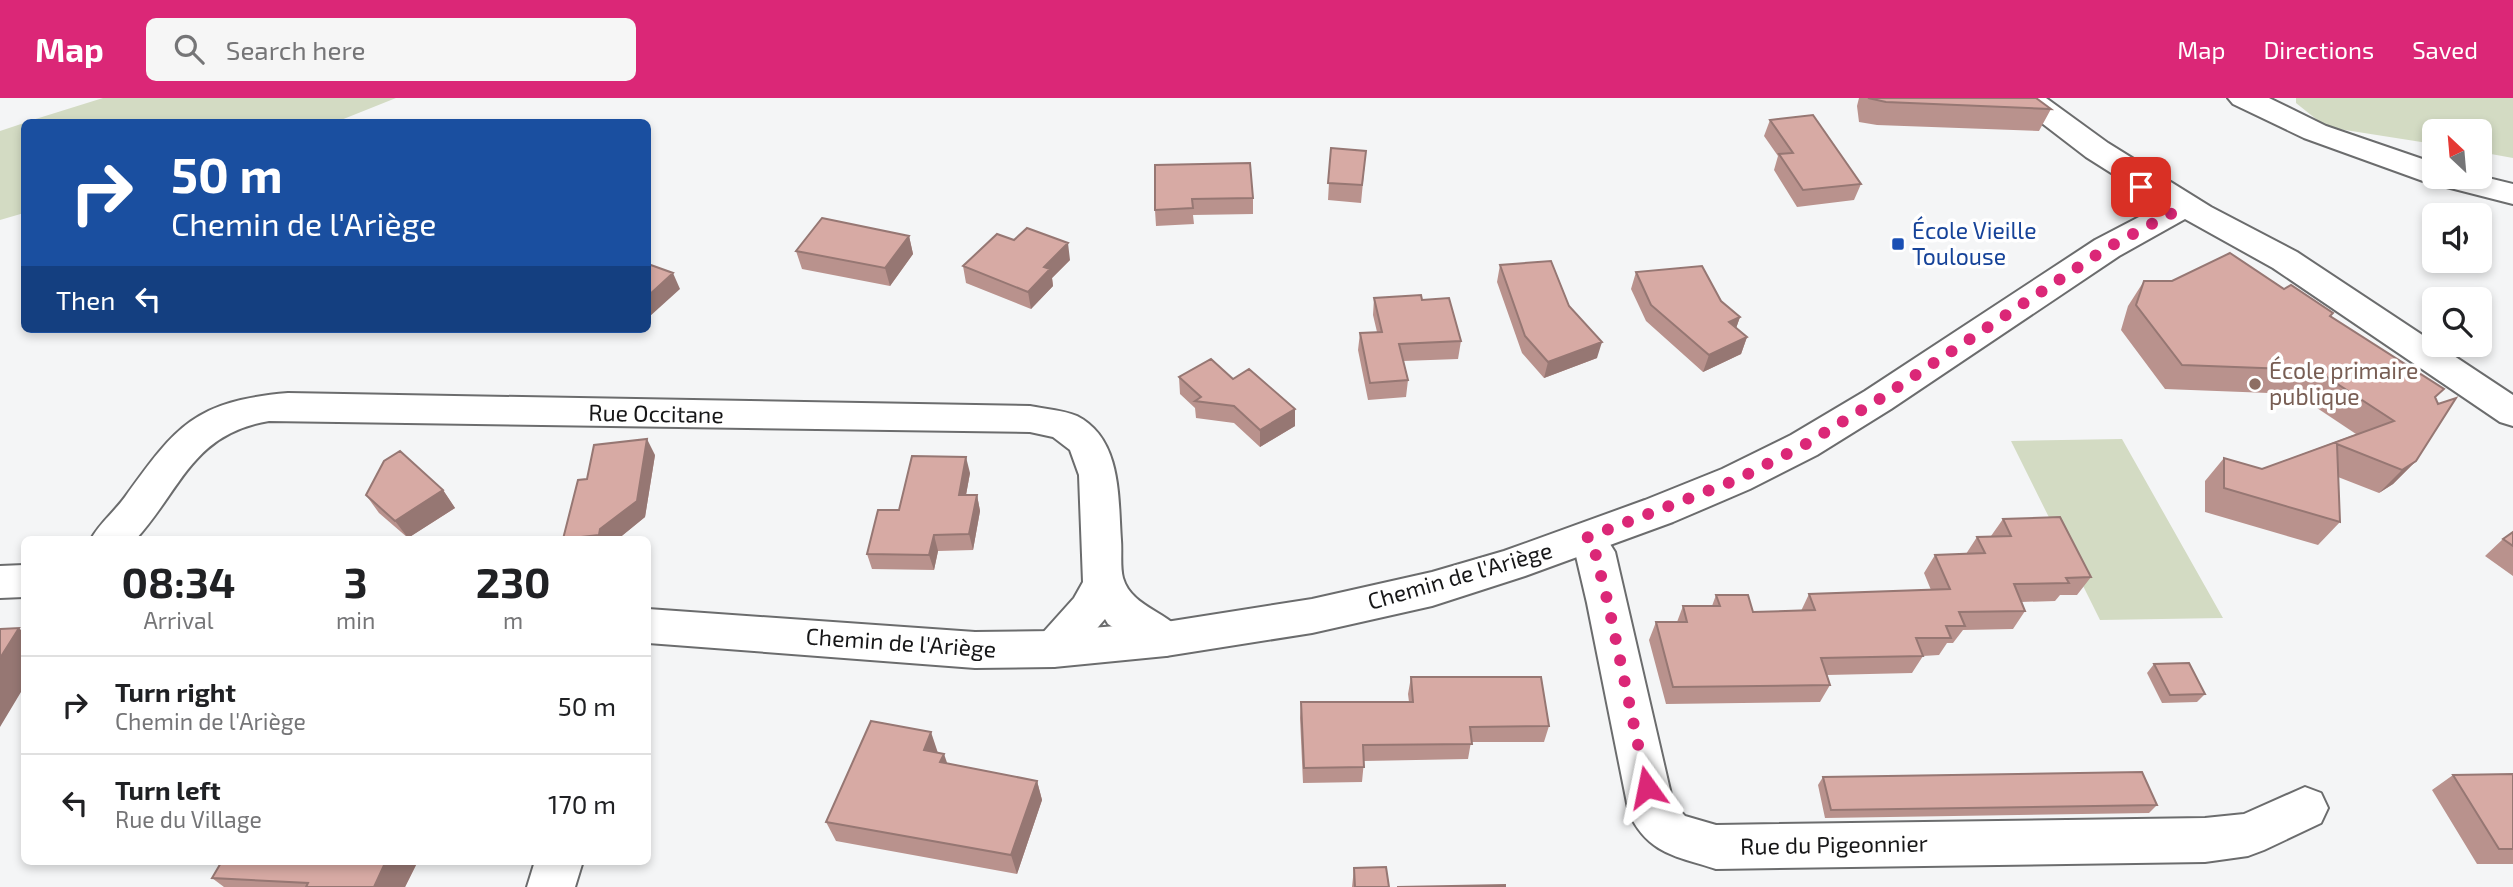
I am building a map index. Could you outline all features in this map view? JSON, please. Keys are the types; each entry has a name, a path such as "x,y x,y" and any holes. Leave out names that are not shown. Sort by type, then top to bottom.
{"street":[{"path":"2027,98 2097,150 2124,175 2181,208 2218,238 2318,283 2513,413"},
{"path":"2243,98 2315,132 2422,170"},
{"path":"2492,189 2513,194"},
{"name":"Chemin de l'Ariège","path":"651,626 975,650 1054,649 1166,639 1312,617 1432,589 1586,538 1736,480 1804,445 1878,400 2107,248 2181,208"},
{"name":"Rue Occitane","path":"123,534 167,465 190,440 217,421 253,408 288,406 1030,419 1064,426 1086,442 1098,475 1103,582 1088,612 1054,649"},
{"name":"Rue du Pigeonnier","path":"1586,538 1595,552 1608,603 1652,813 1670,833 1716,847 2205,840 2248,835 2305,808"},
{"path":"0,582 21,581"},
{"path":"1103,582 1123,611 1166,639"},
{"path":"551,887 558,865"}],"green space":[{"path":"103,98 396,98 344,119 36,119"},
{"path":"2296,98 2513,98 2513,158 2492,154 2492,119 2422,119 2422,142 2326,127 2296,103"},
{"path":"21,124 21,214 0,220 0,131"},
{"path":"2122,439 2223,618 2100,620 2011,441"}],"building":[{"path":"1868,98 2036,98 2051,109 1886,102"},
{"path":"1813,115 1861,184 1803,190 1779,154 1793,153 1770,120"},
{"path":"1331,148 1366,151 1362,185 1328,183"},
{"path":"1250,163 1253,198 1192,199 1193,208 1155,210 1155,165"},
{"path":"822,218 909,236 885,268 796,251"},
{"path":"1027,228 1068,243 1044,267 1050,269 1028,292 963,266 997,234 1014,240"},
{"path":"2230,253 2284,289 2291,285 2333,313 2330,316 2444,389 2435,397 2438,404 2456,398 2416,461 2402,470 2337,444 2340,522 2224,488 2224,458 2262,469 2394,421 2316,370 2182,365 2136,305 2144,281 2172,281"},
{"path":"1551,261 1569,306 1602,342 1548,362 1525,336 1500,265"},
{"path":"651,265 673,273 651,293"},
{"path":"1702,266 1721,301 1740,317 1729,322 1747,337 1709,355 1651,305 1636,272"},
{"path":"1421,295 1422,300 1449,298 1461,341 1399,344 1408,380 1370,383 1360,333 1382,332 1374,298"},
{"path":"1211,359 1233,379 1249,369 1295,409 1260,430 1234,406 1195,401 1201,397 1179,377"},
{"path":"647,439 637,501 600,529 599,535 564,536 578,480 587,479 594,445"},
{"path":"400,451 443,490 395,521 366,495 384,461"},
{"path":"912,456 966,457 959,495 977,495 969,534 934,535 929,555 867,554 878,510 899,510"},
{"path":"2060,517 2091,577 2066,578 2069,583 2014,584 2025,611 1959,612 1965,626 1946,626 1951,638 1916,638 1923,656 1821,658 1830,685 1673,687 1656,622 1687,622 1683,606 1720,606 1716,595 1748,595 1753,612 1815,610 1809,594 1950,589 1935,555 1985,553 1977,537 2011,536 2003,519"},
{"path":"2513,532 2513,546 2503,539"},
{"path":"19,628 0,658 0,629"},
{"path":"2189,663 2205,694 2170,695 2154,664"},
{"path":"1411,677 1541,677 1549,726 1470,727 1472,744 1363,745 1364,767 1304,768 1301,702 1413,702"},
{"path":"871,721 931,732 924,750 944,754 940,762 1037,781 1011,855 826,822"},
{"path":"2142,772 2157,805 1831,810 1823,777"},
{"path":"2513,774 2513,849 2499,849 2453,775"},
{"path":"220,865 384,865 374,887 306,887 308,883 212,878"},
{"path":"1386,867 1389,887 1355,887 1354,868"},
{"path":"1505,885 1505,887 1397,887"}],"place":[{"name":"École Vieille Toulouse","path":"1898,244"},
{"name":"École primaire publique","path":"2255,384"}],"route":[{"path":"1647,787 1608,603 1595,552 1586,538 1736,480 1804,445 1878,400 2107,248 2154,220 2176,211 2141,187"}]}
